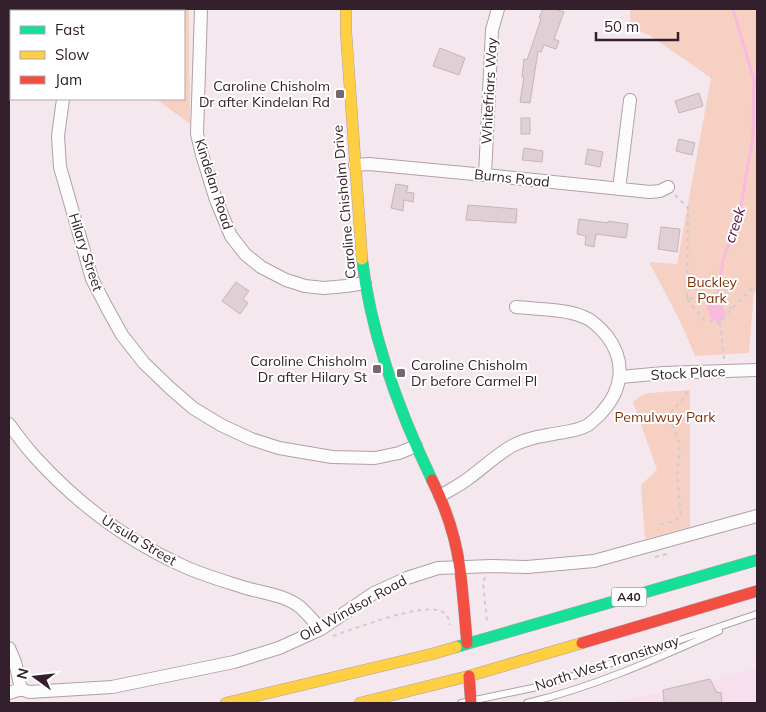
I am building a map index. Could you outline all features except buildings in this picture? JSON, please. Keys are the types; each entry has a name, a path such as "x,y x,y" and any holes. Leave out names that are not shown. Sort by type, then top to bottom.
{"main road":[{"name":"Caroline Chisholm Drive","path":"346,9 360,242 366,283 375,326 403,414 440,496 452,532 460,568 468,648"},
{"name":"A40","path":"226,703 432,654 468,648 757,560"},
{"name":"A40","path":"360,703 757,591"},
{"path":"467,703 469,672"}],"street":[{"name":"Kindelan Road","path":"201,9 197,134 216,200 230,236 245,254 261,267 286,280 305,286 324,288 366,283"},
{"name":"Whitefriars Way","path":"485,175 492,30 498,9"},
{"name":"Hilary Street","path":"63,100 58,136 60,167 92,279 122,334 144,363 193,408 221,425 279,448 332,457 375,458 399,453 416,446"},
{"path":"619,189 630,100"},
{"name":"Burns Road","path":"355,165 369,164 650,192 660,191 668,187"},
{"path":"440,496 460,484 512,446 534,437 579,429 588,425 609,404 616,392 620,377 618,360 614,348 602,330 593,322 572,313 516,307"},
{"name":"Stock Place","path":"620,377 757,370"},
{"name":"Ursula Street","path":"9,424 34,456 63,486 97,515 128,536 182,565 222,581 286,599 299,606 321,629"},
{"name":"Old Windsor Road","path":"15,691 29,692 112,687 234,662 279,648 321,629 374,593 407,578 438,568 527,567 594,561 757,516"},
{"path":"9,648 15,662 15,691"}],"lane":[{"name":"North West Transitway","path":"467,703 537,687 755,615"},
{"name":"North West Transitway","path":"527,703 581,688 620,674 755,615"}],"path":[{"path":"668,187 688,208 687,299 704,320 720,323"},
{"path":"725,371 720,323 731,309 757,284"},
{"path":"687,299 721,293 731,309"},
{"path":"660,524 674,521 681,515 677,475 680,445 670,419 671,412 686,396 687,388"}],"shaded area":[{"path":"718,295 726,314 720,323 711,319 707,307 709,299"},
{"path":"757,667 757,703 611,703 719,679 719,676"}],"green space":[{"path":"36,9 189,9 190,124 157,100 185,100 185,10"},
{"name":"Buckley Park","path":"630,9 757,9 757,292 754,292 749,353 695,356 680,321 649,262 677,264 711,78 649,35 630,28"},
{"name":"Pemulwuy Park","path":"690,390 690,527 645,539 641,485 657,470 633,402 640,396 649,393"}],"waterway":[{"name":"creek","path":"718,295 723,260 740,212 753,136 754,80 733,9"}],"traffic: fast":[{"path":"362,259 366,288 379,345 408,427 432,480"},
{"path":"456,647 757,560"}],"traffic: slow":[{"path":"346,9 362,259"},
{"path":"360,703 469,676 582,643"},
{"path":"226,703 456,647"}],"traffic: jam":[{"path":"432,480 442,502 456,546 467,643"},
{"path":"582,643 757,591"},
{"path":"469,676 471,703"}],"place":[{"name":"Caroline Chisholm Dr after Kindelan Rd","path":"340,94"},
{"name":"Caroline Chisholm Dr after Hilary St","path":"377,369"},
{"name":"Caroline Chisholm Dr before Carmel Pl","path":"401,373"}]}
